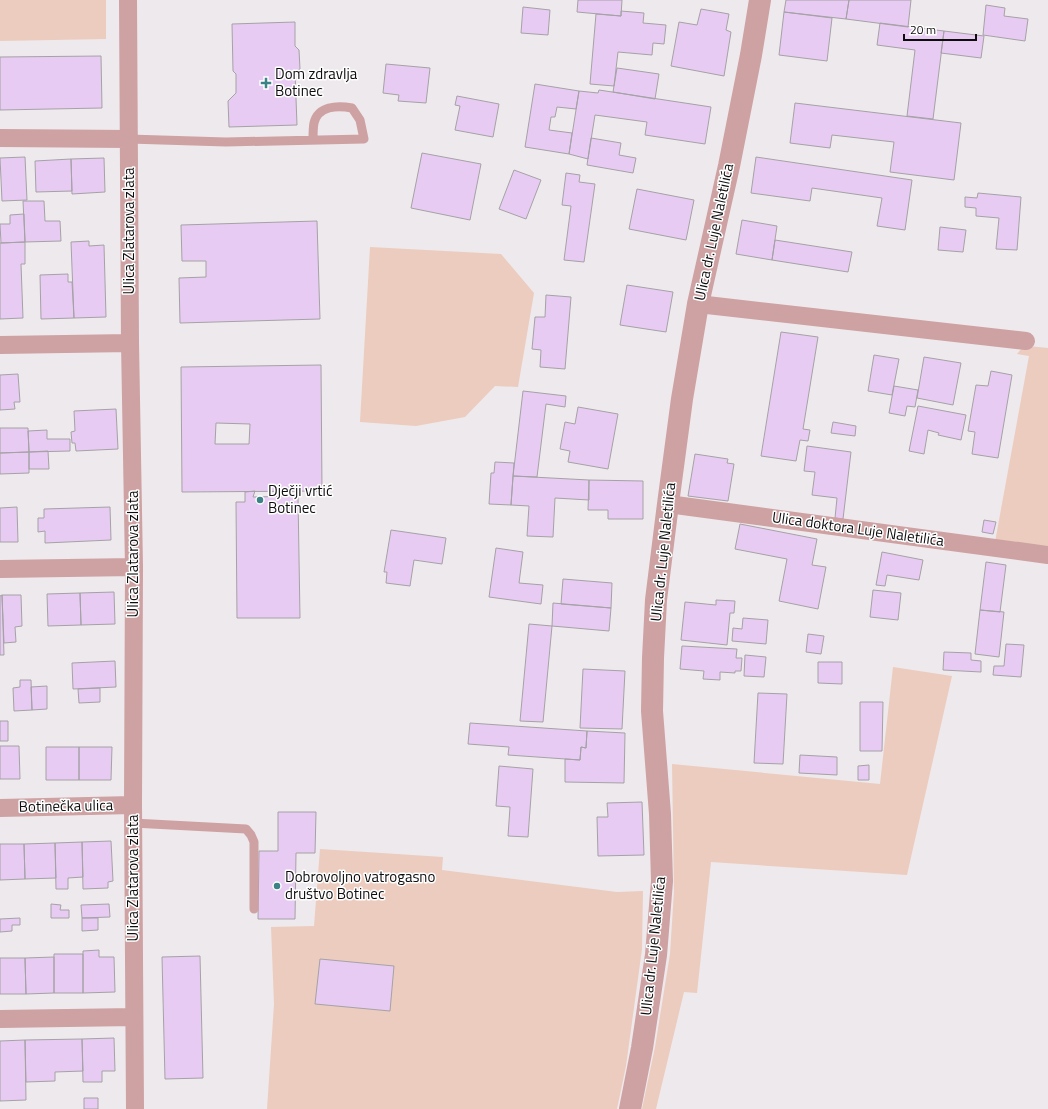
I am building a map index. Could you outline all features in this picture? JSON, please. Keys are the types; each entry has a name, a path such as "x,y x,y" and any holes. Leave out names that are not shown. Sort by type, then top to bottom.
{"street":[{"name":"Ulica Zlatarova zlata","path":"128,0 130,343 134,566 133,823 135,1109"},
{"name":"Ulica dr. Luje Naletilića","path":"630,1109 642,1048 656,955 662,881 660,814 652,711 656,600 682,399 698,304 736,129 760,0"},
{"path":"0,138 129,139"},
{"path":"698,304 1026,341"},
{"path":"0,345 130,343"},
{"name":"Ulica doktora Luje Naletilića","path":"668,504 1048,555"},
{"path":"0,569 134,566"},
{"name":"Botinečka ulica","path":"0,808 133,805"},
{"path":"0,1018 134,1017"}],"lane":[{"path":"129,139 226,142 364,139 360,120 352,108 340,106 330,107 317,116 314,124 313,140"},
{"path":"133,823 246,829 254,842 254,909"}],"shaded area":[{"path":"0,0 106,0 106,39 0,41"},
{"path":"370,247 501,254 534,293 518,387 495,386 465,417 416,426 360,422"},
{"path":"1028,346 1048,348 1048,550 995,542 1029,356 1017,354 1021,349"},
{"path":"893,667 952,676 907,875 711,862 697,993 684,992 656,1109 642,1109 655,1047 670,954 674,891 672,764 880,784"},
{"path":"320,849 443,857 442,870 617,892 643,891 642,949 626,1066 617,1109 267,1109 274,1004 271,927 314,926"}],"building":[{"path":"578,0 622,0 621,16 577,12"},
{"path":"786,0 849,0 846,19 784,12"},
{"path":"849,0 911,0 908,27 846,19"},
{"path":"986,5 1005,8 1004,16 1028,19 1025,41 983,35"},
{"path":"523,7 550,10 548,35 521,33"},
{"path":"701,9 729,14 726,30 731,32 724,76 671,66 679,22 697,25"},
{"path":"621,11 644,13 643,23 666,25 664,44 653,43 652,55 618,52 614,86 590,84 596,14 621,16"},
{"path":"784,12 832,18 827,61 779,55"},
{"name":"Dom zdravlja Botinec","path":"295,22 295,46 299,50 300,69 295,72 297,125 229,127 228,101 236,93 236,74 233,71 232,24"},
{"path":"880,23 944,31 933,119 907,116 915,50 877,45"},
{"path":"944,31 984,36 981,58 941,53"},
{"path":"101,56 102,108 0,110 0,57"},
{"path":"386,64 430,68 426,103 398,101 399,95 383,93"},
{"path":"617,68 659,74 655,99 613,92"},
{"path":"535,84 579,91 576,109 557,107 555,117 551,117 549,130 572,133 569,154 525,147"},
{"path":"599,90 711,107 705,144 645,135 647,122 595,115 588,159 569,154 579,91 598,93"},
{"path":"457,96 499,104 493,137 455,130 460,106 455,105"},
{"path":"795,103 961,123 954,180 890,172 894,142 832,135 830,148 790,143"},
{"path":"591,138 621,143 619,155 636,158 633,173 587,165"},
{"path":"422,153 481,164 470,220 411,208"},
{"path":"25,157 27,200 2,201 0,158"},
{"path":"756,157 912,180 905,230 877,226 882,198 812,188 810,201 751,193"},
{"path":"104,158 105,192 72,194 71,159"},
{"path":"71,159 72,191 36,192 35,161"},
{"path":"514,170 541,180 526,219 499,209"},
{"path":"566,173 580,175 579,182 595,184 584,262 564,260 571,206 562,205"},
{"path":"637,189 694,200 686,240 629,229"},
{"path":"978,193 1021,197 1017,250 996,249 999,218 976,216 976,208 965,207 965,197 977,198"},
{"path":"23,201 44,201 45,221 60,221 61,241 25,242"},
{"path":"24,214 25,242 1,243 0,224 10,224 10,215"},
{"path":"742,220 777,226 772,260 736,254"},
{"path":"317,221 320,319 180,323 179,278 206,277 206,261 182,261 181,225"},
{"path":"940,227 966,230 963,252 938,250"},
{"path":"775,240 852,252 848,272 772,260"},
{"path":"89,241 89,246 104,245 106,317 74,318 71,242"},
{"path":"25,242 25,264 21,264 23,318 0,319 0,243"},
{"path":"68,274 68,282 72,282 74,318 41,319 40,275"},
{"path":"627,285 673,292 666,332 620,325"},
{"path":"546,295 571,297 565,369 540,367 541,350 532,349 535,317 545,317"},
{"path":"781,332 818,337 803,429 810,430 808,441 800,440 796,461 761,456"},
{"path":"874,355 899,359 892,395 868,391"},
{"path":"924,357 961,363 953,405 917,398"},
{"path":"321,365 322,491 182,492 181,367","holes":["216,423 250,424 249,444 215,444"]},
{"path":"991,371 1012,375 998,458 972,454 975,432 968,431 976,385 988,386"},
{"path":"18,374 20,402 14,402 15,409 0,410 0,375"},
{"path":"894,386 918,390 915,407 907,406 905,416 889,413"},
{"path":"523,391 566,396 565,407 546,404 537,477 513,476"},
{"path":"918,406 966,415 961,440 938,435 939,433 928,430 924,454 909,451"},
{"path":"578,407 618,414 608,469 568,462 570,451 560,449 565,422 575,424"},
{"path":"116,409 118,449 76,451 75,443 72,443 71,432 75,431 74,411"},
{"path":"833,422 856,426 855,436 831,433"},
{"path":"0,428 28,428 29,452 0,453"},
{"path":"47,430 47,439 70,439 70,451 29,452 28,431"},
{"path":"807,446 851,452 843,519 835,518 837,498 812,495 815,472 804,471"},
{"path":"48,451 49,469 29,469 29,452"},
{"path":"29,452 29,473 0,474 0,453"},
{"path":"695,454 728,459 727,463 734,464 728,501 688,496"},
{"path":"495,462 514,463 511,505 489,504 491,473 494,473"},
{"path":"513,476 589,480 589,500 555,498 553,537 527,536 529,506 511,505"},
{"path":"589,480 643,481 643,519 608,519 608,510 588,510"},
{"path":"255,491 253,497 298,496 300,618 237,618 236,502 245,502 245,492"},
{"path":"17,507 18,542 0,542 0,508"},
{"path":"110,507 111,540 45,543 45,531 38,532 38,518 44,518 44,509"},
{"path":"984,520 996,522 993,534 982,532"},
{"path":"740,524 817,539 812,565 826,567 818,609 779,601 787,559 735,549"},
{"path":"391,530 446,538 442,564 414,560 410,586 386,583 387,572 384,572"},
{"path":"496,548 523,552 519,583 543,585 541,604 489,597"},
{"path":"882,552 923,560 919,580 887,575 885,586 876,585"},
{"path":"986,562 1006,565 1000,612 980,610"},
{"path":"563,579 612,583 611,608 561,604"},
{"path":"873,590 901,593 898,620 870,617"},
{"path":"114,592 115,624 81,625 80,593"},
{"path":"80,593 81,625 48,626 47,594"},
{"path":"2,595 21,595 22,626 15,627 16,642 4,643"},
{"path":"2,595 4,655 0,655 0,596"},
{"path":"716,600 735,601 734,613 730,613 727,645 681,640 685,602 716,605"},
{"path":"553,603 611,608 609,631 552,626"},
{"path":"980,610 1004,612 999,657 975,654"},
{"path":"743,618 768,620 766,644 732,641 733,628 742,629"},
{"path":"529,624 552,626 543,722 520,721"},
{"path":"808,634 824,636 821,654 806,652"},
{"path":"1006,644 1024,645 1021,677 993,675 994,666 1004,666"},
{"path":"682,646 737,649 736,658 742,658 741,671 735,671 735,673 720,672 720,680 703,679 704,671 680,669"},
{"path":"944,652 971,653 971,660 981,661 981,672 943,670"},
{"path":"745,655 766,657 764,677 744,676"},
{"path":"115,661 116,687 73,689 72,663"},
{"path":"818,662 842,662 842,684 818,683"},
{"path":"583,669 625,671 622,729 580,728"},
{"path":"20,680 31,680 32,710 14,711 13,688 20,687"},
{"path":"47,686 47,709 32,710 31,687"},
{"path":"100,688 100,702 79,703 78,689"},
{"path":"758,693 787,694 783,764 754,763"},
{"path":"860,702 883,702 882,751 860,751"},
{"path":"0,721 8,721 8,741 0,741"},
{"path":"470,723 587,731 586,748 581,747 580,760 508,755 509,747 468,744"},
{"path":"587,731 625,733 624,783 565,782 565,759 580,760 581,747 586,748"},
{"path":"0,746 19,746 20,779 0,779"},
{"path":"46,747 79,747 79,780 46,780"},
{"path":"79,747 112,747 111,780 79,780"},
{"path":"800,755 837,757 837,775 799,773"},
{"path":"869,765 869,780 858,780 858,766"},
{"path":"499,766 533,769 528,837 508,836 510,807 496,806"},
{"path":"642,802 644,855 598,856 597,817 608,817 607,803"},
{"name":"Dobrovoljno vatrogasno društvo Botinec","path":"278,812 316,812 315,853 296,853 295,919 258,919 259,851 278,851"},
{"path":"111,841 113,881 108,882 108,888 83,889 82,842"},
{"path":"82,842 83,877 68,878 68,889 56,889 55,843"},
{"path":"55,843 56,878 25,879 24,844"},
{"path":"0,844 24,844 25,879 0,880"},
{"path":"51,904 61,905 60,910 69,910 69,918 51,918"},
{"path":"109,904 110,917 82,918 81,905"},
{"path":"20,918 20,925 12,925 12,931 0,932 0,919"},
{"path":"82,918 98,918 98,930 82,931"},
{"path":"99,950 99,957 114,957 115,992 83,993 83,951"},
{"path":"54,954 83,954 83,993 54,993"},
{"path":"200,956 203,1078 165,1079 162,957"},
{"path":"54,957 54,993 26,994 25,958"},
{"path":"0,958 25,958 26,994 0,994"},
{"path":"320,959 394,966 390,1011 315,1004"},
{"path":"114,1038 115,1071 102,1071 102,1082 83,1082 82,1039"},
{"path":"82,1039 83,1071 55,1072 55,1081 26,1082 25,1040"},
{"path":"25,1040 26,1100 0,1101 0,1041"},
{"path":"84,1098 98,1098 98,1109 84,1109"}],"place":[{"name":"Dom zdravlja Botinec","path":"266,83"},
{"name":"Dječji vrtić Botinec","path":"260,500"},
{"name":"Dobrovoljno vatrogasno društvo Botinec","path":"277,886"}]}
